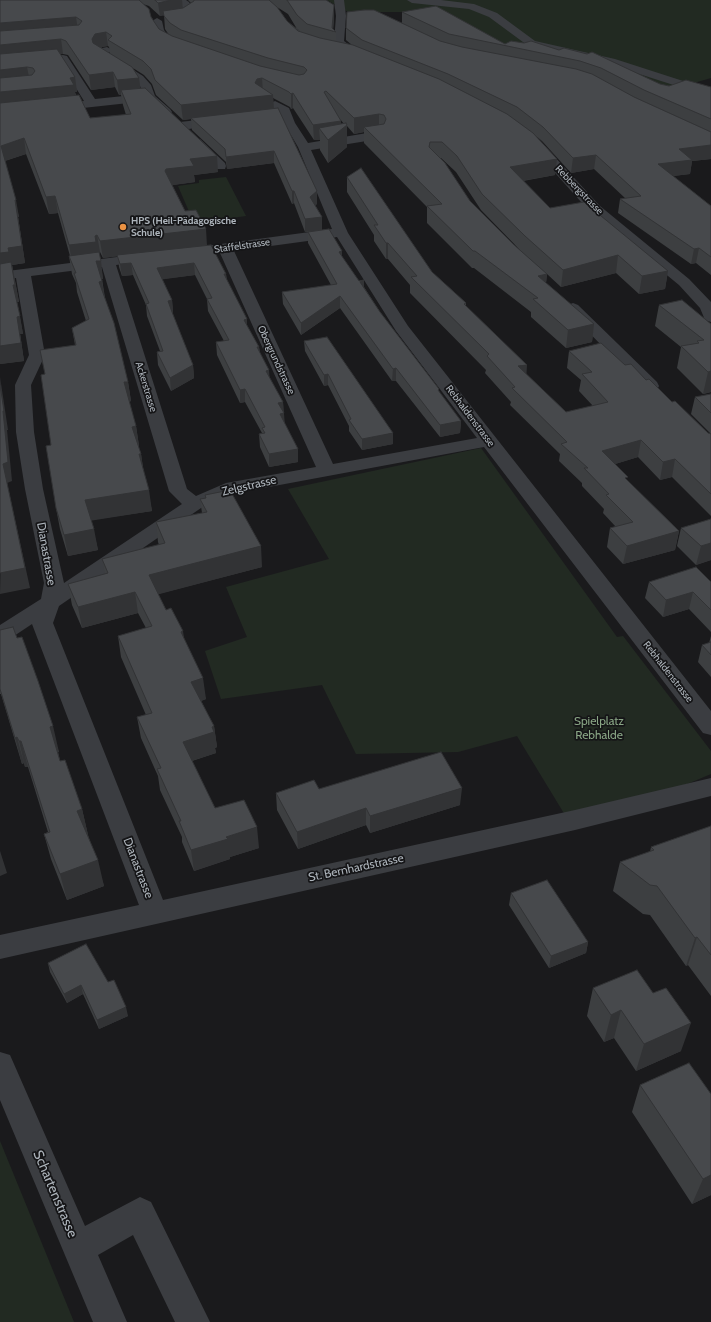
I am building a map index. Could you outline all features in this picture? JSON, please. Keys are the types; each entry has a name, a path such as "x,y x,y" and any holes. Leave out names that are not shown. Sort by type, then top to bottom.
{"street":[{"path":"179,0 186,4 190,9 189,14 180,18 154,18 159,30 166,40 190,52"},
{"path":"339,0 341,16 339,42 357,56"},
{"path":"412,0 471,6 493,15 531,43 611,61 711,94"},
{"path":"341,16 354,16"},
{"path":"107,50 102,51 100,54 139,78 145,85 150,96 220,166"},
{"path":"331,51 357,56 378,64"},
{"path":"0,64 63,58 92,104"},
{"path":"0,113 92,104 150,96"},
{"path":"263,97 285,111 286,114"},
{"path":"180,126 286,114"},
{"name":"Rebhaldenstrasse","path":"286,114 289,123 304,147 341,233 402,328 711,727"},
{"path":"304,147 379,135"},
{"name":"Rebbergstrasse","path":"528,138 595,209 684,282 707,307 711,317"},
{"name":"Staffelstrasse","path":"0,276 226,249 341,233"},
{"name":"Obergrundstrasse","path":"226,249 327,471"},
{"name":"Ackerstrasse","path":"108,262 178,491 194,504"},
{"name":"Dianastrasse","path":"23,273 37,355 23,385 25,432 34,489 54,584 51,602 42,623 155,912"},
{"path":"565,300 663,398"},
{"name":"Zelgstrasse","path":"0,635 194,504 226,489 488,441"},
{"name":"St. Bernhardstrasse","path":"0,947 575,820 711,787"},
{"name":"Schartenstrasse","path":"0,1065 110,1322"},
{"path":"78,1248 140,1213 193,1322"}],"green space":[{"path":"327,0 711,0 711,78 662,92 510,49 411,12 348,12"},
{"path":"226,177 246,216 194,223 178,186 199,183 199,180"},
{"name":"Spielplatz Rebhalde","path":"481,448 617,637 623,636 711,751 711,774 680,787 565,815 517,736 458,752 356,754 322,685 221,699 205,651 247,637 226,587 329,559 288,489"},
{"path":"0,1141 74,1322 0,1322"}],"building":[{"path":"0,0 139,0 149,9 151,17 159,29 172,36 260,66 299,75 304,74 307,70 304,67 268,58 181,30 170,23 164,16 163,11 183,8 194,0 269,0 277,7 287,21 298,31 320,38 353,45 439,79 507,114 533,133 557,159 510,167 550,208 584,202 668,271 642,276 618,255 563,270 525,236 482,194 457,156 442,142 430,142 429,147 445,163 470,201 513,244 547,274 538,276 594,324 568,330 533,299 538,298 473,251 427,206 442,204 364,127 384,124 386,119 384,115 379,114 354,118 326,91 324,92 341,121 313,125 293,93 291,94 262,78 257,79 255,83 273,95 181,105 155,80 151,69 143,61 108,40 112,36 106,32 95,34 92,39 93,43 132,67 139,78 117,80 113,72 89,75 66,41 61,39 0,45 0,31 79,25 82,21 76,17 0,23"},
{"path":"155,0 171,0 158,3"},
{"path":"287,0 326,0 334,5 332,28 336,32 307,24 297,15"},
{"path":"436,6 505,44 511,41 524,43 531,41 559,50 564,48 587,54 592,52 660,84 669,86 686,80 711,87 711,119 644,90 601,68 580,61 449,34 402,12"},
{"path":"374,10 440,41 462,47 576,69 592,74 634,97 711,132 711,145 679,149 692,160 658,164 711,206 711,257 699,248 694,249 620,199 641,196 596,155 573,158 543,127 517,107 448,74 362,40 346,28 347,12"},
{"path":"57,49 75,77 70,78 74,85 0,92 0,78 32,75 35,71 33,68 27,67 0,70 0,54"},
{"path":"145,88 217,156 190,159 194,166 166,169 165,171 185,211 196,210 206,229 100,241 97,235 95,236 96,242 69,245 55,196 46,197 24,138 1,146 16,200 22,246 8,248 9,252 0,253 0,103 79,95 90,118 131,114 121,90"},
{"path":"278,108 317,191 310,197 322,217 305,219 294,191 292,191 274,151 226,157 225,149 191,118"},
{"path":"346,123 347,125 328,140 319,128"},
{"path":"361,168 432,272 466,303 464,304 527,365 518,366 566,412 608,402 582,374 592,372 569,351 601,343 625,365 631,364 646,380 649,379 672,402 675,401 708,433 711,434 711,494 675,459 663,462 641,440 602,451 628,477 625,478 679,531 627,546 610,528 633,522 606,495 609,494 584,468 588,468 561,444 567,442 512,388 515,387 487,356 489,354 411,277 417,276 388,243 386,243 374,225 378,225 347,177"},
{"path":"329,229 342,251 339,252 359,281 364,280 360,282 380,312 439,389 438,390 461,421 440,425 396,368 393,369 340,296 301,323 282,292 337,284 308,232"},
{"path":"211,245 247,319 244,320 259,347 257,347 269,370 266,371 283,402 278,403 284,413 280,414 298,449 269,454 259,434 265,433 262,428 265,427 245,389 240,390 216,342 229,340 207,299 212,298 194,263 157,268 172,300 168,301 193,365 170,378 157,352 163,351 146,304 149,303 131,263 120,264 117,255"},
{"path":"99,252 101,261 96,261 102,281 99,282 114,323 128,382 124,382 136,426 132,427 141,454 139,454 149,490 85,500 94,529 64,535 56,508 46,446 51,445 41,375 45,374 40,350 76,345 72,328 89,319 74,273 76,273 69,256"},
{"path":"11,262 15,285 13,285 20,316 17,317 21,343 0,346 0,264"},
{"path":"682,300 711,324 711,371 708,372 681,346 699,343 697,341 704,340 659,305"},
{"path":"327,337 393,433 362,439 349,420 351,419 328,374 324,375 304,341"},
{"path":"0,385 4,411 8,462 3,464 25,568 0,573"},
{"path":"711,394 711,413 695,397"},
{"path":"230,490 261,546 149,575 166,610 171,608 183,631 181,632 203,678 191,682 214,726 212,727 214,732 183,742 215,808 244,800 257,827 226,837 228,839 191,850 179,821 181,821 157,769 161,768 137,717 152,713 118,636 152,626 135,592 78,607 68,584 108,573 102,559 165,543 156,522 207,512 200,499 206,498 205,495"},
{"path":"711,519 711,543 701,546 681,528"},
{"path":"696,567 711,582 711,610 693,592 666,600 649,582"},
{"path":"13,627 17,638 22,637 53,726 50,727 60,761 65,760 82,809 77,811 98,860 60,874 44,834 50,832 21,741 19,741 17,737 15,738 0,689 0,630"},
{"path":"711,642 711,655 702,645"},
{"path":"441,752 462,788 370,816 366,808 297,832 276,793 314,780 319,789"},
{"path":"711,826 711,955 697,937 695,938 657,886 650,885 620,862 654,850 651,847"},
{"path":"547,880 588,942 551,956 511,893"},
{"path":"86,944 108,982 114,980 126,1007 97,1020 81,985 64,994 48,963"},
{"path":"637,970 653,993 666,988 691,1023 644,1044 621,1010 611,1015 593,988"},
{"path":"689,1063 711,1094 711,1175 703,1179 640,1085"}],"place":[{"name":"HPS (Heil-Pädagogische Schule)","path":"123,227"}]}
